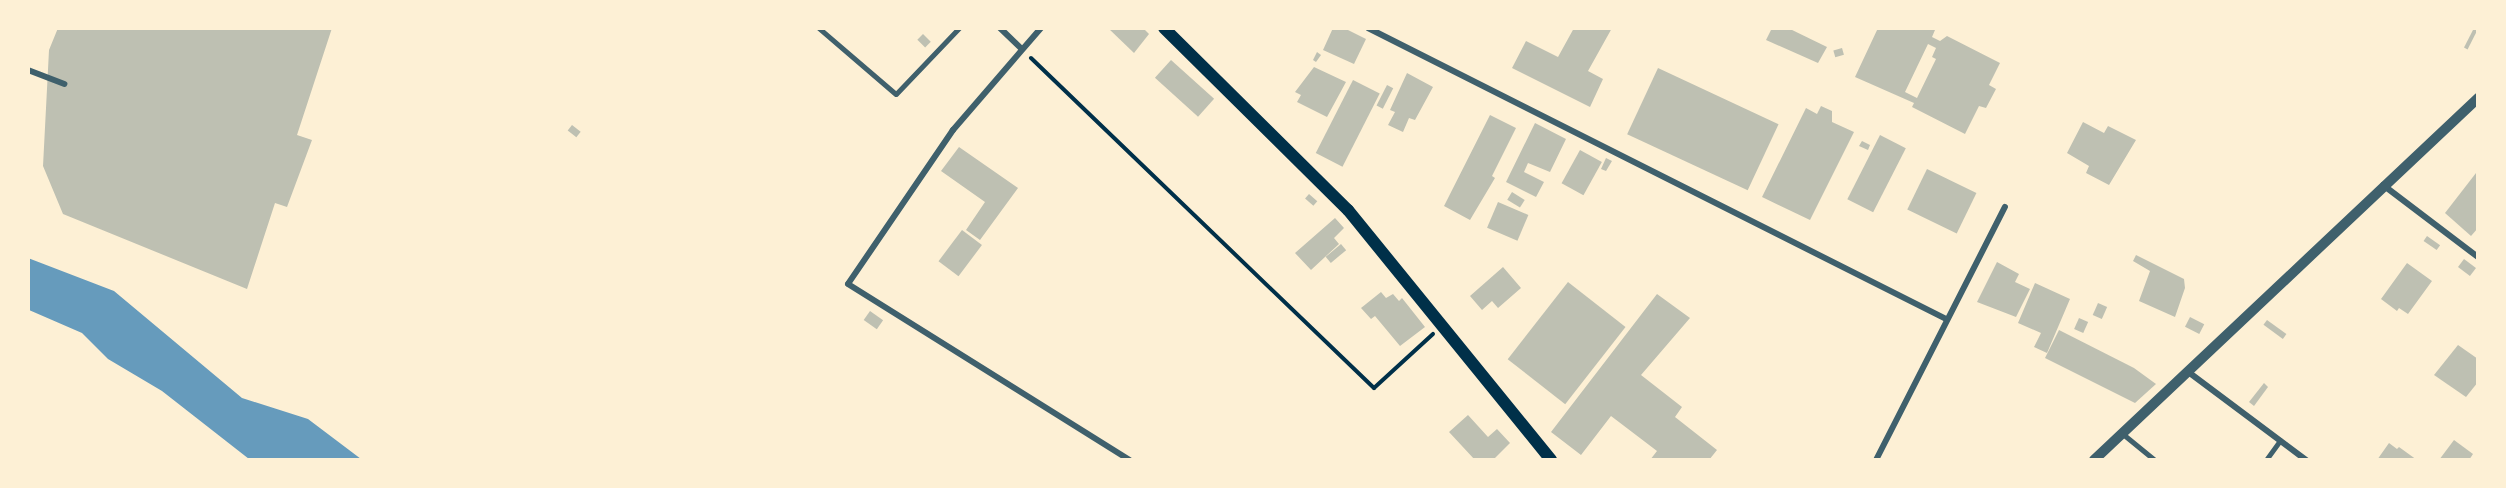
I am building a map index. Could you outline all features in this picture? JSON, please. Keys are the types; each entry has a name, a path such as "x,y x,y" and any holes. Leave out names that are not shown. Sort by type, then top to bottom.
{"main road":[{"path":"1164,28 1348,210 1551,459"}],"street":[{"path":"1000,28 1022,49"},
{"path":"1041,28 953,130 848,284 1130,459"},
{"path":"1368,28 1946,319"},
{"path":"28,70 64,84"},
{"path":"2094,459 2382,185 2478,98"},
{"path":"2382,185 2478,257"},
{"path":"1876,459 2005,207"},
{"path":"2186,371 2306,459"}],"lane":[{"path":"819,28 896,94 959,28"},
{"path":"2122,433 2155,459"},
{"path":"2266,459 2280,441"}],"path":[{"path":"1022,49 1374,388 1442,326"}],"water":[{"path":"28,258 114,291 242,398 308,419 361,459 249,459 162,391 108,359 82,333 29,310"}],"building":[{"path":"58,28 332,28 297,135 312,140 287,207 275,203 247,289 63,214 43,166 49,50"},
{"path":"1108,28 1143,28 1149,34 1134,53"},
{"path":"1333,28 1344,28 1366,39 1354,64 1323,50"},
{"path":"1574,28 1612,28 1588,71 1603,79 1590,107 1512,68 1526,41 1558,57"},
{"path":"1772,28 1788,28 1827,47 1818,63 1766,40"},
{"path":"1878,28 1931,28 1935,30 1932,37 1940,41 1947,36 2000,63 1989,85 1996,89 1986,108 1979,106 1965,134 1912,107 1914,103 1855,77","holes":["1928,44 1936,48 1932,57 1936,59 1917,98 1905,92"]},
{"path":"2474,28 2478,30 2468,49 2464,48"},
{"path":"923,34 931,42 925,47 917,40"},
{"path":"1842,48 1844,55 1835,57 1833,50"},
{"path":"1317,52 1321,55 1316,62 1313,60"},
{"path":"1171,60 1214,99 1198,117 1155,78"},
{"path":"1314,67 1346,82 1327,117 1297,102 1301,95 1295,92"},
{"path":"1658,68 1779,124 1748,190 1627,134"},
{"path":"1407,73 1433,87 1415,120 1409,118 1403,132 1388,125 1395,112 1390,110"},
{"path":"1353,80 1380,94 1343,167 1316,153"},
{"path":"1387,85 1393,88 1383,109 1377,105"},
{"path":"1821,106 1832,111 1832,122 1854,132 1810,220 1762,197 1806,108 1817,114"},
{"path":"1490,115 1516,128 1492,176 1495,178 1470,220 1444,206"},
{"path":"2083,122 2104,133 2108,126 2136,140 2109,185 2086,173 2089,166 2067,153"},
{"path":"1535,123 1566,139 1550,172 1528,163 1524,172 1544,182 1536,197 1506,182"},
{"path":"572,125 581,132 576,137 568,131"},
{"path":"1880,135 1906,148 1873,212 1847,199"},
{"path":"1862,141 1870,145 1868,150 1859,146"},
{"path":"959,147 1018,188 980,240 966,230 985,202 941,171"},
{"path":"1580,150 1602,162 1583,195 1562,183"},
{"path":"1606,158 1612,161 1606,171 1601,169"},
{"path":"1927,169 1976,193 1957,234 1907,209"},
{"path":"2476,173 2478,228 2471,236 2445,213"},
{"path":"1512,192 1525,200 1520,208 1507,200"},
{"path":"1309,194 1317,201 1313,206 1305,199"},
{"path":"1498,202 1528,215 1517,241 1487,228"},
{"path":"1335,218 1344,228 1334,238 1339,244 1311,270 1295,253"},
{"path":"962,230 982,245 958,276 939,261"},
{"path":"2427,236 2440,245 2437,250 2424,241"},
{"path":"1341,244 1346,250 1331,263 1326,257"},
{"path":"2136,255 2184,279 2185,288 2175,317 2139,301 2150,271 2133,261"},
{"path":"2464,259 2476,268 2470,276 2458,267"},
{"path":"1997,262 2019,274 2015,282 2030,289 2016,317 1977,302"},
{"path":"2407,263 2432,281 2408,314 2399,308 2397,311 2381,299"},
{"path":"1503,267 1521,288 1498,308 1492,301 1482,310 1470,296"},
{"path":"1568,282 1626,327 1565,404 1508,359"},
{"path":"2035,283 2070,299 2047,353 2034,347 2041,333 2018,323"},
{"path":"1381,292 1386,298 1393,294 1399,301 1402,298 1425,327 1400,346 1375,316 1371,319 1361,308"},
{"path":"1657,294 1690,318 1641,375 1682,407 1675,417 1717,450 1709,460 1650,460 1657,451 1611,416 1581,455 1551,432"},
{"path":"2098,303 2107,307 2102,319 2093,315"},
{"path":"870,311 883,320 877,329 864,320"},
{"path":"2190,317 2204,324 2199,334 2185,327"},
{"path":"2079,318 2088,322 2083,333 2074,329"},
{"path":"2267,320 2286,334 2283,339 2263,325"},
{"path":"2059,330 2134,368 2156,384 2135,403 2045,358"},
{"path":"2458,345 2478,359 2478,382 2466,397 2434,375"},
{"path":"2264,383 2268,387 2254,406 2249,402"},
{"path":"1468,415 1488,437 1497,429 1510,443 1493,460 1475,460 1449,432"},
{"path":"2454,440 2473,454 2469,460 2439,460"},
{"path":"2389,443 2397,449 2399,447 2417,460 2377,460"}]}
